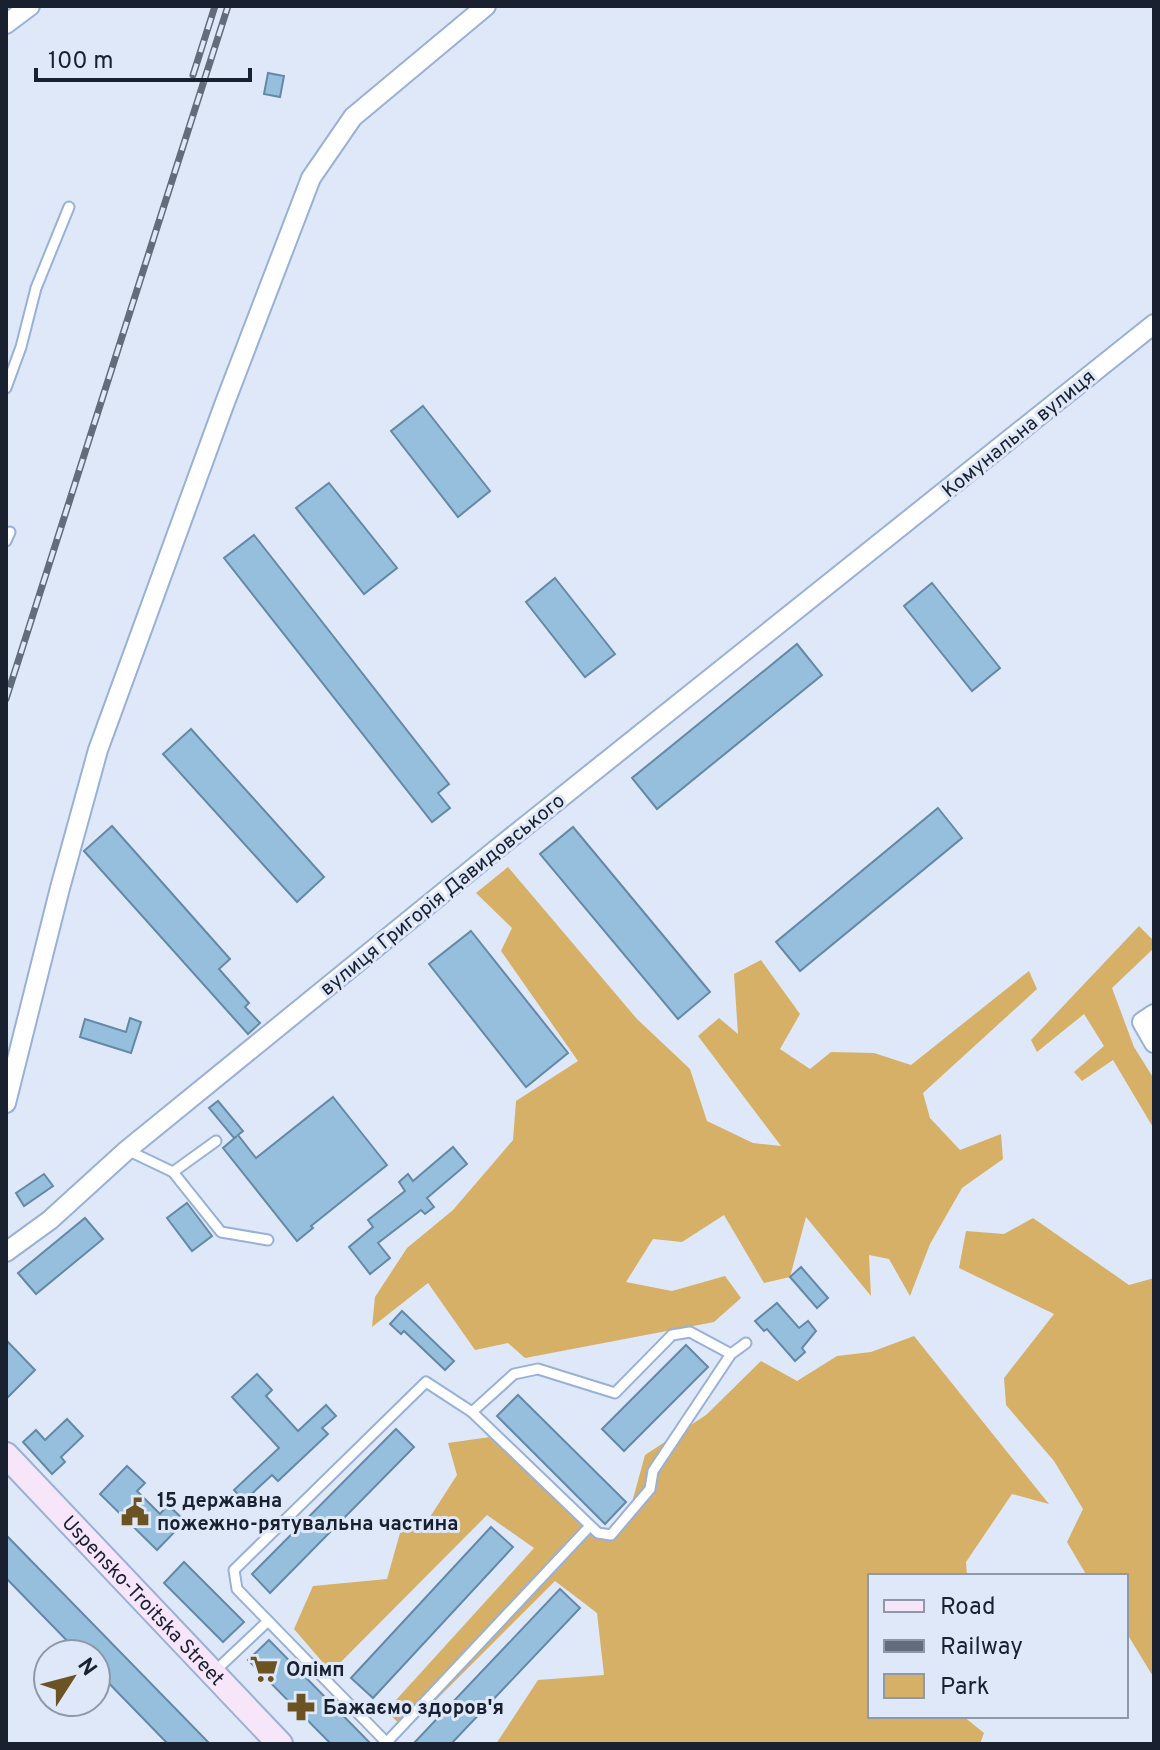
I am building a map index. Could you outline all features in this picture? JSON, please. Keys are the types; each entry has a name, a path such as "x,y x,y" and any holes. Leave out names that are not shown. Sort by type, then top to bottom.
{"main road":[{"name":"Uspensko-Troitska Street","path":"6,1455 280,1744"}],"street":[{"path":"6,24 30,6"},
{"path":"6,1103 98,750 311,178 353,117 486,6"},
{"name":"Комунальна вулиця","path":"883,542 1154,324"},
{"name":"вулиця Григорія Давидовського","path":"6,1252 50,1220 127,1150 511,838 883,542"},
{"path":"1148,1018 1154,1043"}],"lane":[{"path":"6,388 21,347 36,288 69,207"},
{"path":"173,1172 216,1141"},
{"path":"127,1150 173,1172 221,1232 268,1240"},
{"path":"472,1412 514,1374 538,1369 615,1393 672,1335 690,1332 731,1354"},
{"path":"590,1526 388,1743 237,1589 234,1570 426,1382 472,1412 598,1533 611,1535 650,1489 653,1471 731,1354 746,1343"},
{"path":"212,1675 268,1621"}],"green space":[{"path":"508,867 637,1019 690,1069 707,1121 753,1143 781,1146 698,1036 719,1018 738,1034 734,974 761,960 800,1014 780,1049 810,1069 831,1052 874,1053 911,1065 1029,971 1037,989 923,1093 930,1118 960,1150 1001,1134 1003,1159 962,1188 930,1244 910,1296 889,1259 869,1255 871,1296 806,1217 790,1277 764,1283 724,1215 682,1242 653,1239 626,1282 672,1291 725,1276 741,1298 714,1322 525,1358 508,1343 475,1350 428,1283 372,1327 375,1297 407,1248 453,1210 513,1140 516,1101 578,1061 501,951 512,928 476,893"},
{"path":"1139,926 1154,941 1154,948 1112,988 1134,1047 1154,1079 1154,1129 1113,1060 1082,1081 1074,1072 1104,1046 1084,1014 1037,1052 1031,1040"},
{"path":"1033,1218 1129,1285 1154,1278 1154,1678 1128,1635 1128,1574 1086,1574 1067,1542 1083,1509 1054,1461 1006,1405 1004,1378 1054,1314 959,1268 966,1231 1004,1234"},
{"path":"914,1336 1049,1504 1012,1494 966,1562 967,1574 868,1574 868,1718 965,1718 984,1733 980,1744 496,1744 538,1680 604,1675 597,1613 555,1581 406,1730 386,1711 534,1548 487,1515 331,1672 294,1629 313,1586 387,1579 402,1526 430,1517 457,1475 448,1443 497,1436 603,1536 625,1528 645,1455 706,1415 761,1361 797,1381 837,1356 871,1352"}],"building":[{"path":"268,73 284,76 280,97 264,94"},
{"path":"423,406 490,491 458,517 391,431"},
{"path":"329,483 397,568 364,594 296,508"},
{"path":"254,535 449,784 438,793 450,808 432,822 224,558"},
{"path":"555,578 615,654 585,677 526,602"},
{"path":"932,583 1000,668 972,691 904,606"},
{"path":"797,644 822,675 657,809 632,778"},
{"path":"191,729 324,877 297,902 163,754"},
{"path":"938,808 962,838 800,971 776,942"},
{"path":"112,826 230,959 219,969 249,1003 245,1007 260,1023 248,1034 84,851"},
{"path":"573,827 710,992 678,1019 540,854"},
{"path":"471,931 568,1053 526,1087 429,964"},
{"path":"130,1018 141,1022 131,1053 80,1037 85,1019 126,1032"},
{"path":"333,1097 387,1165 311,1226 313,1228 297,1241 223,1148 237,1136 234,1138 209,1108 218,1101 243,1131 238,1135 256,1158"},
{"path":"453,1147 467,1164 427,1198 434,1207 425,1214 421,1210 378,1243 390,1258 370,1274 349,1247 373,1227 368,1220 405,1191 399,1182 408,1174 413,1181"},
{"path":"44,1174 53,1186 24,1206 16,1193"},
{"path":"187,1203 212,1236 192,1251 167,1218"},
{"path":"85,1218 103,1239 36,1294 18,1273"},
{"path":"801,1267 828,1298 817,1308 790,1277"},
{"path":"777,1303 799,1328 808,1321 816,1331 802,1348 805,1352 795,1361 767,1329 764,1331 755,1321"},
{"path":"402,1311 454,1361 445,1370 404,1331 401,1334 390,1324"},
{"path":"6,1340 35,1370 6,1399"},
{"path":"686,1345 708,1367 624,1451 602,1429"},
{"path":"257,1374 272,1390 266,1396 298,1431 326,1405 336,1416 322,1428 328,1434 278,1481 272,1475 244,1501 234,1490 279,1448 232,1397"},
{"path":"518,1395 626,1502 605,1524 497,1416"},
{"path":"67,1419 83,1436 61,1457 65,1462 52,1474 23,1442 36,1430 45,1440"},
{"path":"396,1429 414,1447 270,1593 252,1574"},
{"path":"127,1466 145,1483 137,1491 160,1514 168,1505 185,1521 157,1550 100,1494"},
{"path":"491,1527 513,1547 373,1698 351,1678"},
{"path":"6,1535 107,1638 64,1638 6,1578"},
{"path":"184,1562 244,1622 223,1642 164,1583"},
{"path":"560,1589 580,1608 451,1744 413,1744"},
{"path":"269,1640 371,1744 331,1744 248,1660"},
{"path":"112,1644 210,1744 168,1744 112,1686"}],"railway":[{"path":"193,75 215,6"},
{"path":"6,699 228,6"}],"place":[{"name":"15 державна пожежно-рятувальна частина","path":"135,1512"},
{"name":"Олімп","path":"264,1669"},
{"name":"Бажаємо здоров'я","path":"301,1707"}]}
